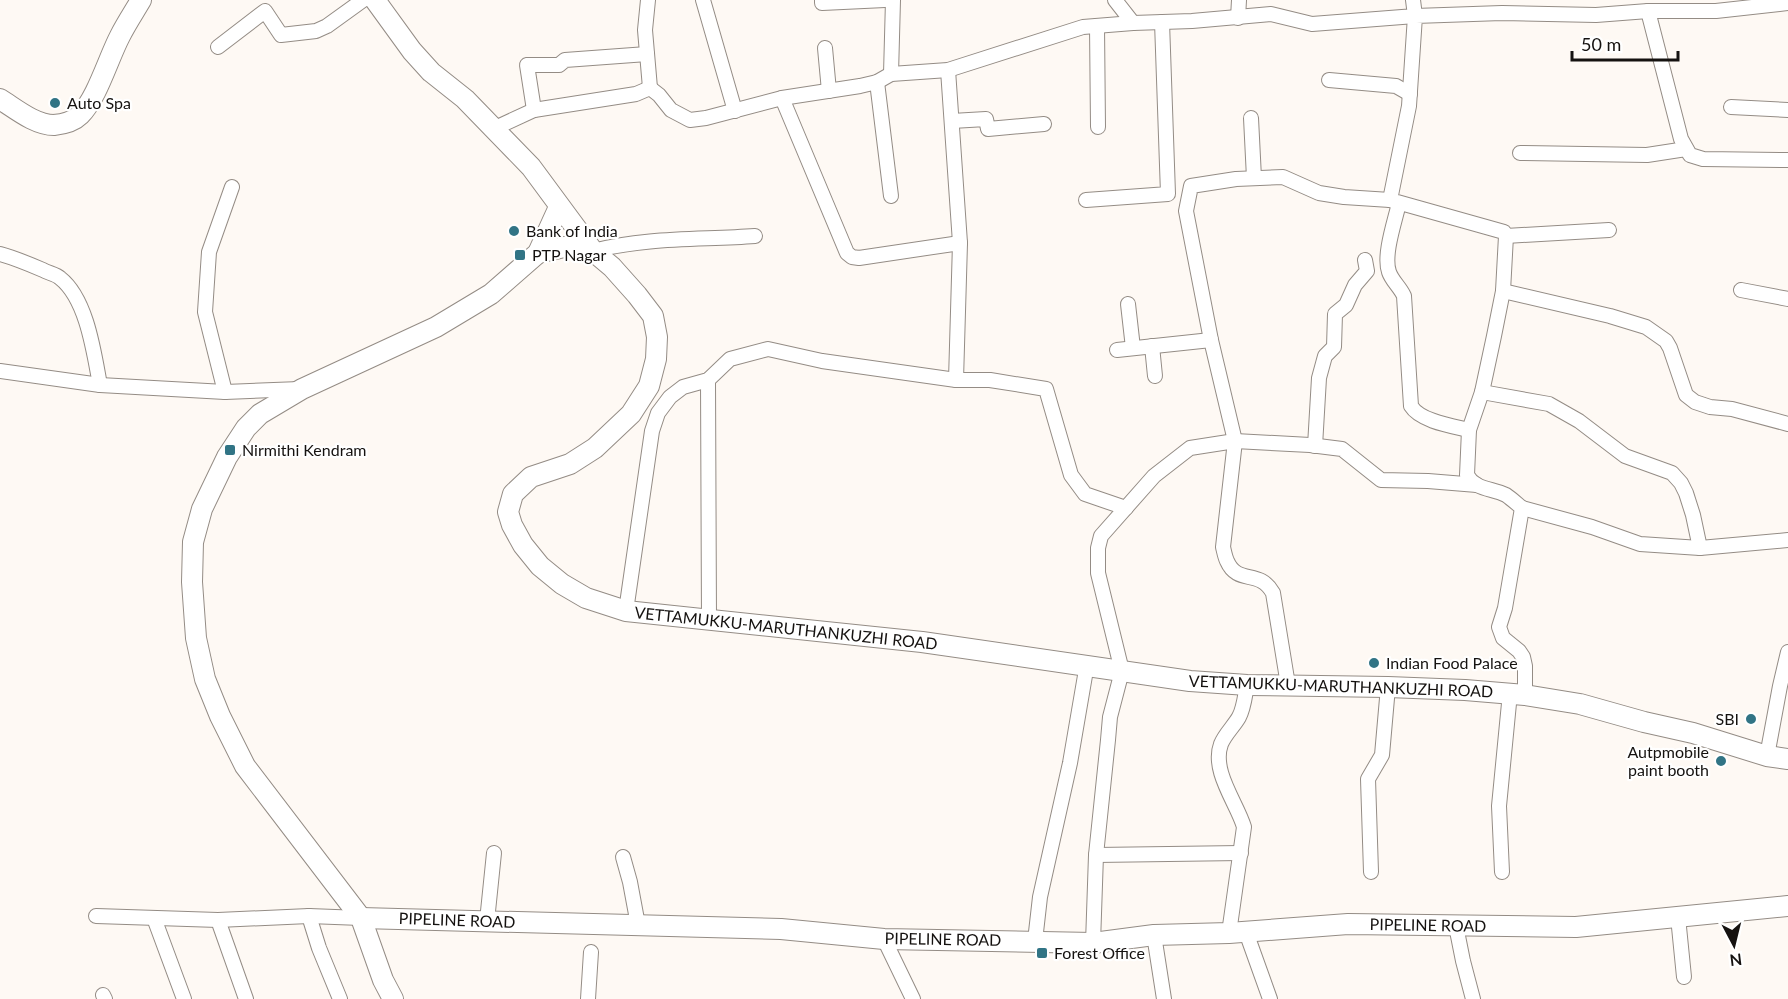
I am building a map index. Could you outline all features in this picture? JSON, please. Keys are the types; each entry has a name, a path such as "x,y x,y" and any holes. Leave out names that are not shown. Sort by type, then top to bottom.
{"main road":[{"path":"0,99 33,119 52,125 66,123 78,117 94,94 120,35 141,0"},
{"name":"VETTAMUKKU-MARUTHANKUZHI ROAD","path":"375,0 412,51 431,72 465,99 531,167 593,251 612,267 653,316 657,337 656,359 649,386 631,414 595,448 570,464 531,477 513,494 508,512 523,545 540,566 562,584 586,598 626,611 922,642 1087,664 1190,681 1247,685 1388,687 1518,694 1580,704 1693,733 1767,756 1788,759"},
{"path":"393,999 383,980 361,918 245,766 220,716 205,679 196,638 191,564 193,542 202,509 227,457 246,428 260,414 302,389 436,327 491,294 538,253 559,207"},
{"path":"538,253 564,247 593,251"},
{"name":"PIPELINE ROAD","path":"361,918 782,929 884,939 1093,943 1154,935 1348,924 1576,927 1788,906"}],"street":[{"path":"218,47 265,11 281,34 316,31 327,26 363,0"},
{"path":"648,0 645,30 650,88 671,110 690,120 782,98 860,86 877,82 891,74 948,70 1083,27 1271,14 1312,24 1415,16 1502,13 1596,15 1716,5 1788,3"},
{"path":"703,0 735,111"},
{"path":"822,0 822,3 885,0"},
{"path":"891,74 893,0"},
{"path":"1115,0 1133,23"},
{"path":"1238,18 1239,0"},
{"path":"1413,0 1415,16 1410,94 1387,264 1389,274 1404,296 1411,406 1415,413 1424,417 1469,430"},
{"path":"1648,11 1681,140 1690,155 1703,159 1788,160"},
{"path":"1086,200 1168,194 1162,22"},
{"path":"1097,26 1098,127"},
{"path":"825,48 829,91"},
{"path":"534,110 527,64 559,65 565,60 647,54"},
{"path":"948,70 960,243 957,380"},
{"path":"1329,80 1396,86 1410,94"},
{"path":"877,82 891,196"},
{"path":"493,129 534,110 636,94 650,88"},
{"path":"782,98 847,253 859,258 960,243"},
{"path":"1731,107 1788,110"},
{"path":"1251,118 1254,178"},
{"path":"952,121 986,119 988,129 1044,124"},
{"path":"1520,153 1647,155 1686,149"},
{"path":"1288,685 1273,592 1261,579 1244,577 1234,571 1226,561 1223,547 1234,441 1211,340 1186,211 1191,186 1236,179 1283,177 1319,193 1394,202 1504,232 1506,236 1503,291 1482,392 1469,430 1467,475 1477,486"},
{"path":"225,392 205,312 209,252 232,188"},
{"path":"1506,236 1609,230"},
{"path":"593,251 618,244 755,236"},
{"path":"0,254 13,257 60,278 74,294 84,316 92,344 99,385"},
{"path":"1315,446 1319,378 1325,356 1334,347 1335,314 1346,305 1355,285 1366,271 1365,261"},
{"path":"1741,290 1788,299"},
{"path":"1503,291 1610,316 1646,327 1665,341 1670,348 1686,395 1695,402 1788,424"},
{"path":"1128,304 1133,348"},
{"path":"1117,350 1211,340"},
{"path":"1152,346 1155,376"},
{"path":"626,611 652,431 658,413 670,397 683,387 708,380 730,359 768,349 822,361 957,380 990,380 1046,389 1071,476 1085,494 1126,508"},
{"path":"0,371 99,385 225,392 302,389"},
{"path":"708,380 709,621"},
{"path":"1482,392 1549,404 1579,421 1625,456 1672,473 1686,493 1700,548"},
{"path":"1093,943 1096,855 1110,717 1122,671 1098,573 1098,548 1101,536 1154,476 1190,448 1234,441 1342,449 1381,480 1428,481 1477,486 1507,496 1522,508 1592,527 1640,544 1700,548 1788,540"},
{"path":"1502,872 1499,806 1525,666 1519,651 1503,638 1499,627 1505,608 1522,508"},
{"path":"1767,756 1788,652"},
{"path":"1035,941 1040,897 1070,763 1087,664"},
{"path":"1247,685 1241,714 1221,744 1219,760 1222,775 1244,827 1237,932 1269,999"},
{"path":"1371,872 1368,779 1382,755 1388,687"},
{"path":"486,921 494,853"},
{"path":"1096,855 1241,853"},
{"path":"623,857 638,925"},
{"name":"PIPELINE ROAD","path":"96,916 218,920 309,916 361,918"},
{"path":"309,916 319,948 340,999"},
{"path":"1678,917 1684,976"},
{"path":"154,918 184,999"},
{"path":"218,920 246,999"},
{"path":"1456,926 1473,999"},
{"path":"1154,935 1164,999"},
{"path":"884,939 913,999"},
{"path":"588,999 591,952"}],"place":[{"name":"Auto Spa","path":"55,103"},
{"name":"Bank of India","path":"514,231"},
{"name":"PTP Nagar","path":"520,255"},
{"name":"Nirmithi Kendram","path":"230,450"},
{"name":"Indian Food Palace","path":"1374,663"},
{"name":"SBI","path":"1751,719"},
{"name":"Autpmobile paint booth","path":"1721,761"},
{"name":"Forest Office","path":"1042,953"}]}
